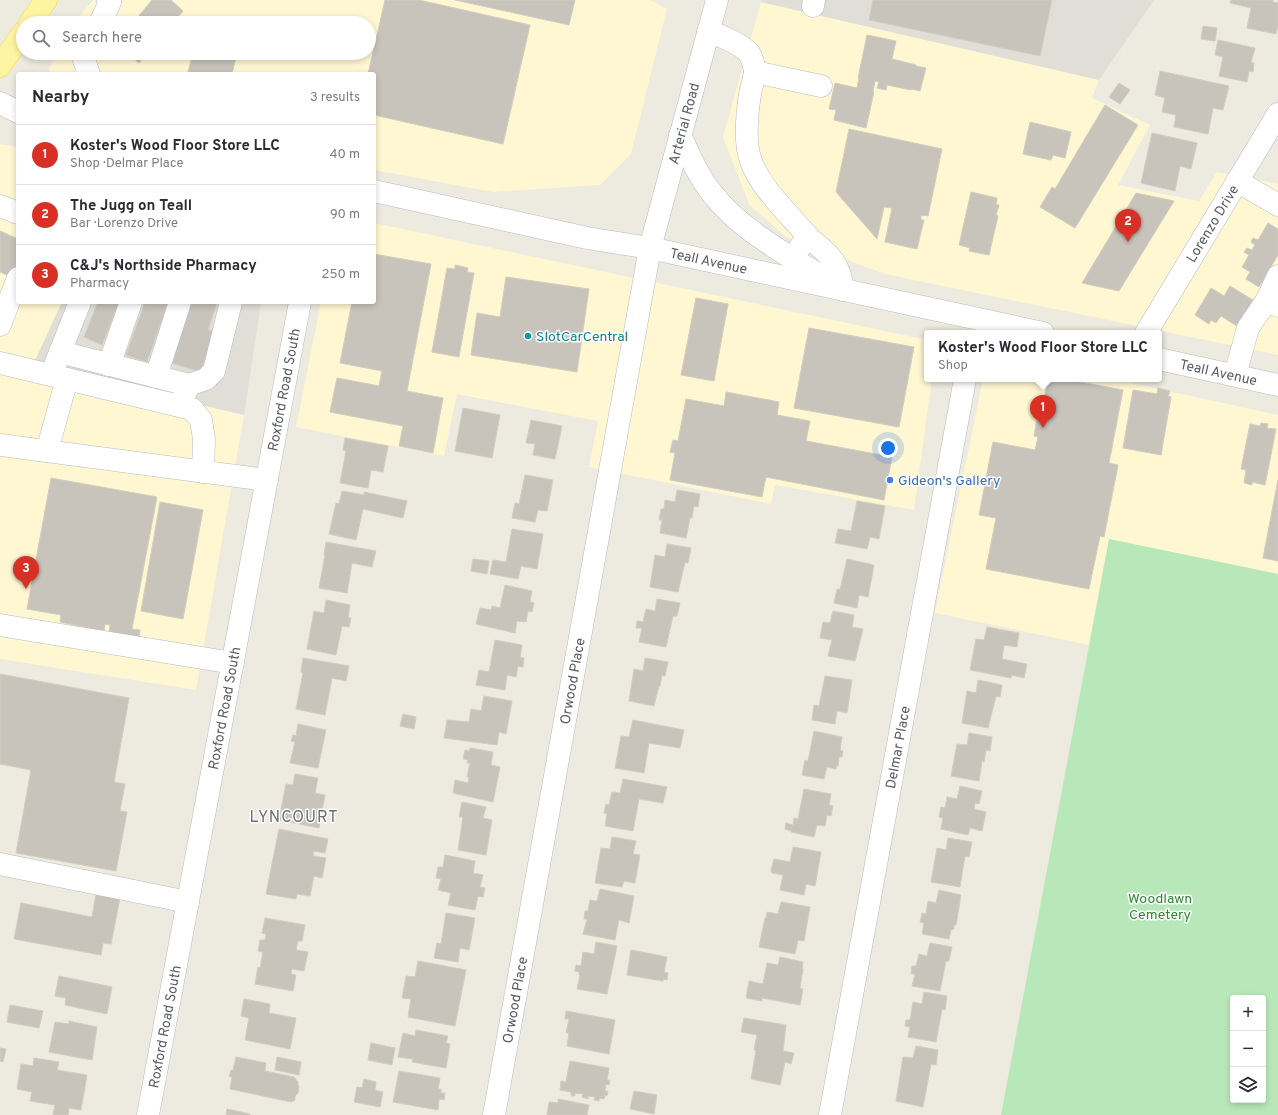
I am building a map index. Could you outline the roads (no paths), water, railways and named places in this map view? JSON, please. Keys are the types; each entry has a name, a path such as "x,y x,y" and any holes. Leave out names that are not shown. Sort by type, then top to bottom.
{"main road":[{"path":"35,16 46,0"},
{"path":"0,66 16,43"}],"street":[{"path":"103,16 110,2 108,0"},
{"name":"Arterial Road","path":"650,248 717,0"},
{"path":"708,32 720,35 749,53 753,61 755,72 747,117 748,149 751,161 766,188 810,239 821,247 837,266 842,278 843,290"},
{"path":"84,60 88,72"},
{"path":"755,72 821,86"},
{"path":"0,103 16,111"},
{"name":"Lorenzo Drive","path":"1148,330 1278,114"},
{"path":"680,135 701,178 726,209 770,245 843,290"},
{"path":"1237,181 1278,205"},
{"name":"Teall Avenue","path":"376,191 587,238 650,248 843,290 975,326 1014,330"},
{"path":"793,259 805,241 810,239"},
{"name":"Orwood Place","path":"494,1115 650,248"},
{"path":"1234,375 1248,328 1272,303 1278,276"},
{"path":"0,325 16,283"},
{"path":"47,451 59,377 60,352 79,304"},
{"path":"109,365 130,304"},
{"path":"156,377 179,304"},
{"path":"60,352 189,385 206,379 214,371 230,304"},
{"name":"Roxford Road South","path":"148,1115 300,304"},
{"name":"Teall Avenue","path":"1162,360 1278,385"},
{"path":"0,363 192,409 201,420 204,439 203,472"},
{"name":"Delmar Place","path":"830,1115 964,382"},
{"path":"180,406 189,385"},
{"path":"0,445 267,480"},
{"path":"0,625 233,663"},
{"path":"0,864 188,902"}],"place":[{"name":"The Jugg on Teall","path":"1128,242"},
{"name":"SlotCarCentral","path":"528,336"},
{"name":"Koster's Wood Floor Store LLC","path":"1043,428"},
{"name":"Gideon's Gallery","path":"890,480"},
{"name":"C&J's Northside Pharmacy","path":"26,589"}],"district":[{"name":"LYNCOURT","path":"294,816"}],"park label":[{"name":"Woodlawn Cemetery","path":"1160,906"}]}
